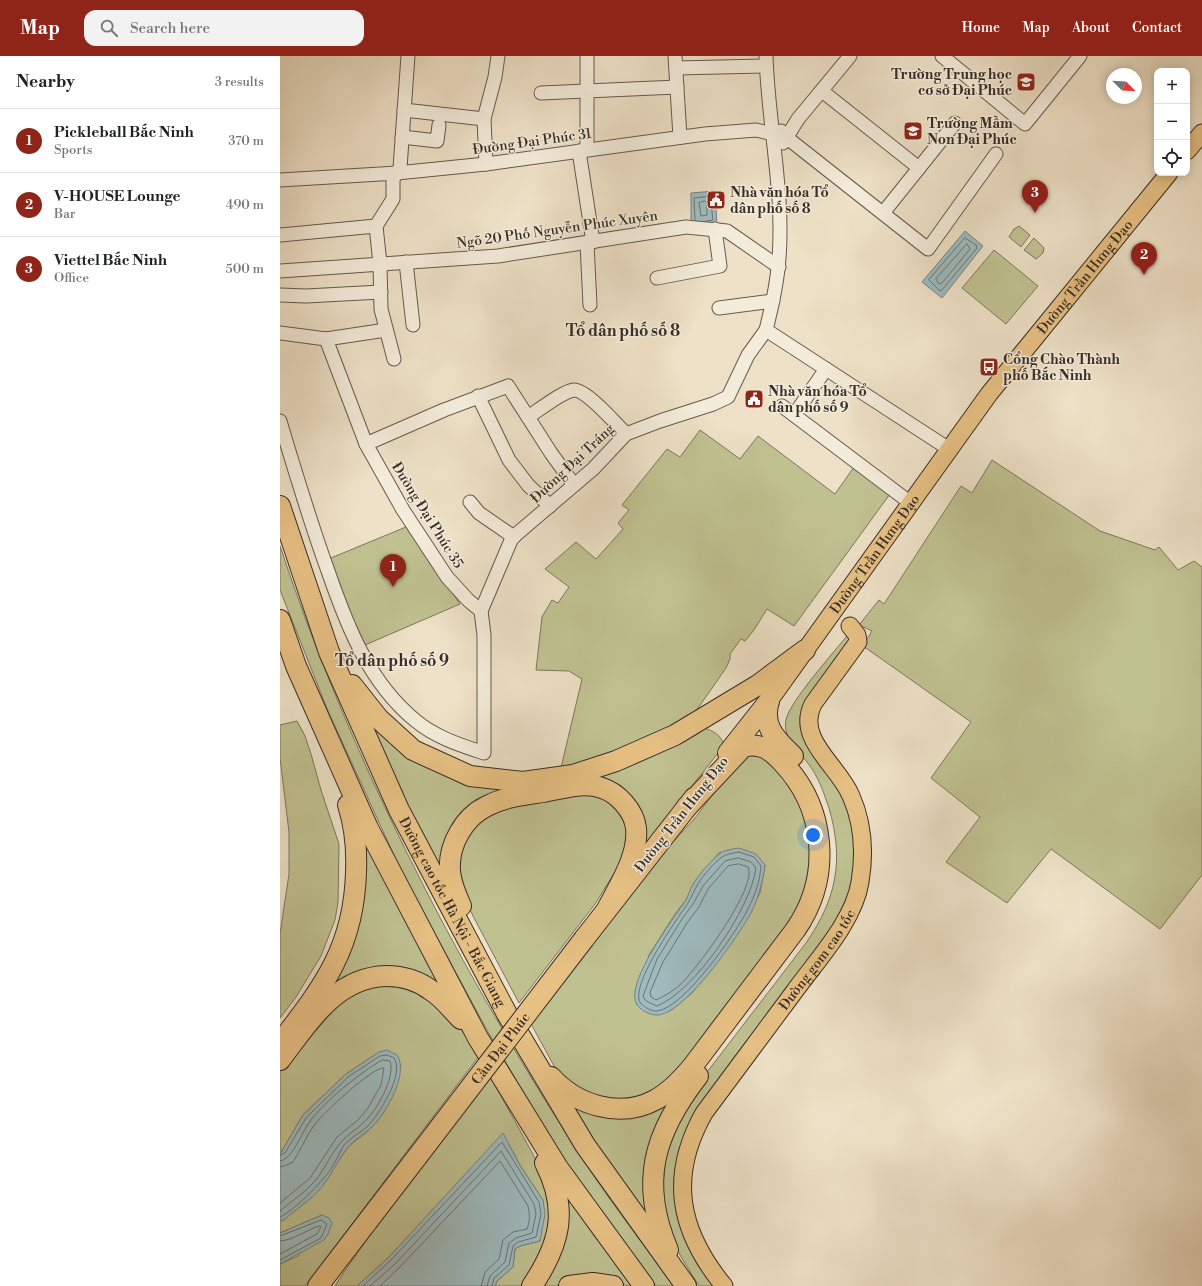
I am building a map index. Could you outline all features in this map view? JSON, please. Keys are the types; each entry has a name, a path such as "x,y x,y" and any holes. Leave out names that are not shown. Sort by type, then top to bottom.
{"highway":[{"name":"Đường cao tốc Hà Nội - Bắc Giang","path":"280,506 329,652 399,810 507,1014 600,1167 686,1286"},
{"path":"302,573 347,677 379,719 413,750 470,776 523,782 573,775 616,761 675,735 705,719 758,685 805,650"},
{"path":"280,620 296,666 368,828 478,1038 498,1073 566,1181 644,1286"},
{"path":"280,624 292,670 349,807 356,853 353,916 345,941 324,982 280,1043"},
{"path":"694,1286 672,1257 657,1221 652,1184 658,1150 668,1122 684,1096 808,934 824,900 830,873 832,852 830,835 819,796 805,769 772,734 767,716 769,701"},
{"name":"Đường Trần Hưng Đạo","path":"584,938 769,701"},
{"path":"507,1014 557,1084 576,1097 594,1106 619,1108 647,1103 666,1093 684,1076 803,919 815,891 820,859 817,827 806,796 788,769 775,754 762,747 750,745 740,750 686,808"},
{"path":"494,989 459,901 450,870 452,850 458,836 467,822 480,810 492,803 508,798 576,786 588,785 603,788 613,793 630,811 636,827 636,836 627,869 608,907"},
{"name":"Cầu Đại Phúc","path":"319,1285 584,938"},
{"path":"280,1060 327,1002 356,982 380,976 393,976 407,979 432,990 446,1002 478,1038"},
{"path":"498,1073 520,1122 548,1168 556,1195 558,1222 555,1241 548,1262 532,1286"},
{"path":"569,1286 593,1283 613,1286"}],"main road":[{"path":"1190,147 1202,132"},
{"name":"Đường Trần Hưng Đạo","path":"769,701 912,504 949,449 989,394 1167,176"},
{"name":"Đường gom cao tốc","path":"724,1286 703,1260 688,1227 683,1199 685,1163 689,1145 704,1114 837,934 858,894 862,869 863,842 856,808 842,778 811,736 808,724 809,711 813,704 858,642 857,635 850,626"}],"street":[{"path":"394,359 381,309 380,264 376,226 394,199 393,179 400,168 408,56"},
{"path":"486,164 484,119 495,77 498,56"},
{"path":"587,56 588,91 583,151 590,242 590,305"},
{"path":"850,56 798,119 780,135 776,169 780,236 779,266 766,330 949,449"},
{"path":"942,56 1025,124 1080,56"},
{"path":"680,137 676,62 766,61 770,115 780,135 928,249 996,154"},
{"path":"542,93 677,87"},
{"path":"822,91 918,168"},
{"path":"404,110 484,119"},
{"path":"883,213 954,123"},
{"path":"402,138 437,141 439,125"},
{"name":"Đường Đại Phúc 31","path":"280,180 397,173 486,164 680,137 756,130 780,135"},
{"path":"280,235 376,226"},
{"name":"Ngõ 20 Phố Nguyễn Phúc Xuyên","path":"280,271 498,256 686,227 727,231 779,266"},
{"path":"657,278 720,266 715,229"},
{"path":"406,262 413,325"},
{"path":"280,295 306,296 381,292"},
{"path":"719,308 773,300"},
{"path":"280,333 326,339 386,330"},
{"name":"Đường Đại Tráng","path":"481,611 507,547 514,537 593,469 626,434 660,421 713,404 728,397 748,355 766,330"},
{"name":"Đường Đại Phúc 35","path":"326,339 366,444 403,510 443,570 468,600 481,611"},
{"path":"794,415 826,369"},
{"path":"366,444 478,396 508,386 574,485"},
{"path":"528,417 575,390 581,392 592,400 626,434"},
{"path":"478,396 509,460 528,485 550,506"},
{"path":"782,406 912,504"},
{"path":"280,421 312,529 354,640 388,693 417,722 452,743 484,752 484,635 481,611"},
{"path":"470,502 479,513 514,537"}],"green space":[{"path":"1019,226 1030,235 1021,247 1009,237 1014,229"},
{"path":"1034,238 1044,248 1043,253 1036,259 1024,250"},
{"path":"994,250 1038,286 1006,324 962,288"},
{"path":"700,430 740,459 758,436 835,494 854,467 890,494 794,626 767,609 745,641 741,639 730,654 730,659 726,668 694,714 674,728 560,772 582,679 569,671 536,670 542,617 552,600 558,603 569,587 545,569 576,542 596,559 623,529 618,523 629,510 622,505 667,449 680,457"},
{"path":"992,460 1100,531 1155,550 1159,547 1178,570 1194,561 1202,567 1202,875 1160,929 1051,849 1007,903 946,862 980,817 931,778 971,722 863,646 872,631 859,625 879,600 884,604 961,486 972,493"},
{"path":"406,527 460,604 365,645 352,622 326,560"},
{"path":"280,546 307,624 338,701 371,777 445,927 527,1071 583,1160 673,1286 656,1286 558,1152 487,1030 405,879 328,711 280,590"},
{"path":"850,632 852,639 806,708 834,780 852,816 857,864 843,916 714,1092 677,1209 715,1286 699,1286 680,1255 661,1215 662,1157 691,1093 806,943 817,926 831,894 835,878 836,862 834,827 822,788 808,763 790,741 787,734 786,720 795,701"},
{"path":"357,702 378,723 507,786 471,812 449,889"},
{"path":"297,721 305,736 339,844 338,903 335,920 321,956 296,997 280,1018 280,934 289,874 289,832 280,758 280,725"},
{"path":"704,728 711,730 720,737 723,747 636,856 641,834 594,775"},
{"path":"753,754 773,760 812,820 810,898 663,1091 608,1105 559,1075 530,1022 662,854 695,818 719,786 747,757","holes":["720,852 765,865 760,893 730,944 692,993 671,1010 648,1013 637,1005 649,955 675,914 686,900 695,881"]},
{"path":"589,794 615,801 631,831 621,862 595,904 519,1003 473,916 460,886 457,867 468,832 496,809"},
{"path":"359,818 449,997 419,979 329,994"},
{"path":"368,985 407,985 453,1017 479,1056 305,1286 280,1286 280,1264 298,1256 322,1215 280,1233 280,1221 312,1197 349,1146 369,1130 380,1117 395,1090 401,1065 379,1052 346,1074 303,1115 280,1154 280,1069 330,1007"},
{"path":"489,1074 541,1169 554,1227 526,1286 495,1286 497,1281 513,1267 515,1249 520,1246 540,1241 543,1200 521,1167 503,1134 388,1258 357,1286 335,1286 401,1191"},
{"path":"557,1093 584,1107 667,1098 670,1109 658,1241"},
{"path":"559,1186 595,1237 636,1286 628,1286 619,1283 562,1283 556,1286 537,1286"}],"water":[{"path":"715,191 717,226 691,225 691,193"},
{"path":"965,231 983,246 942,298 922,282"},
{"path":"739,848 756,854 765,865 759,894 746,922 710,972 681,1003 667,1012 656,1015 643,1011 638,1006 635,997 637,984 643,969 661,936 686,900 691,888 703,870 719,854"},
{"path":"387,1050 397,1055 400,1063 400,1072 395,1092 385,1111 371,1128 349,1146 325,1183 317,1192 284,1220 280,1221 280,1154 303,1115 346,1074 379,1052"},
{"path":"503,1133 521,1167 543,1200 545,1214 540,1241 520,1246 515,1249 513,1267 497,1281 495,1286 357,1286 388,1258"},
{"path":"322,1215 329,1218 332,1223 324,1240 280,1264 280,1233"}],"place":[{"name":"Trường Trung học cơ sở Đại Phúc","path":"1026,82"},
{"name":"Trường Mầm Non Đại Phúc","path":"913,131"},
{"name":"Nhà văn hóa Tổ dân phố số 8","path":"716,200"},
{"name":"Viettel Bắc Ninh","path":"1035,213"},
{"name":"V-HOUSE Lounge","path":"1144,275"},
{"name":"Cổng Chào Thành phố Bắc Ninh","path":"989,367"},
{"name":"Nhà văn hóa Tổ dân phố số 9","path":"754,399"},
{"name":"Pickleball Bắc Ninh","path":"393,587"}],"district":[{"name":"Tổ dân phố số 8","path":"623,330"},
{"name":"Tổ dân phố số 9","path":"392,660"}]}
